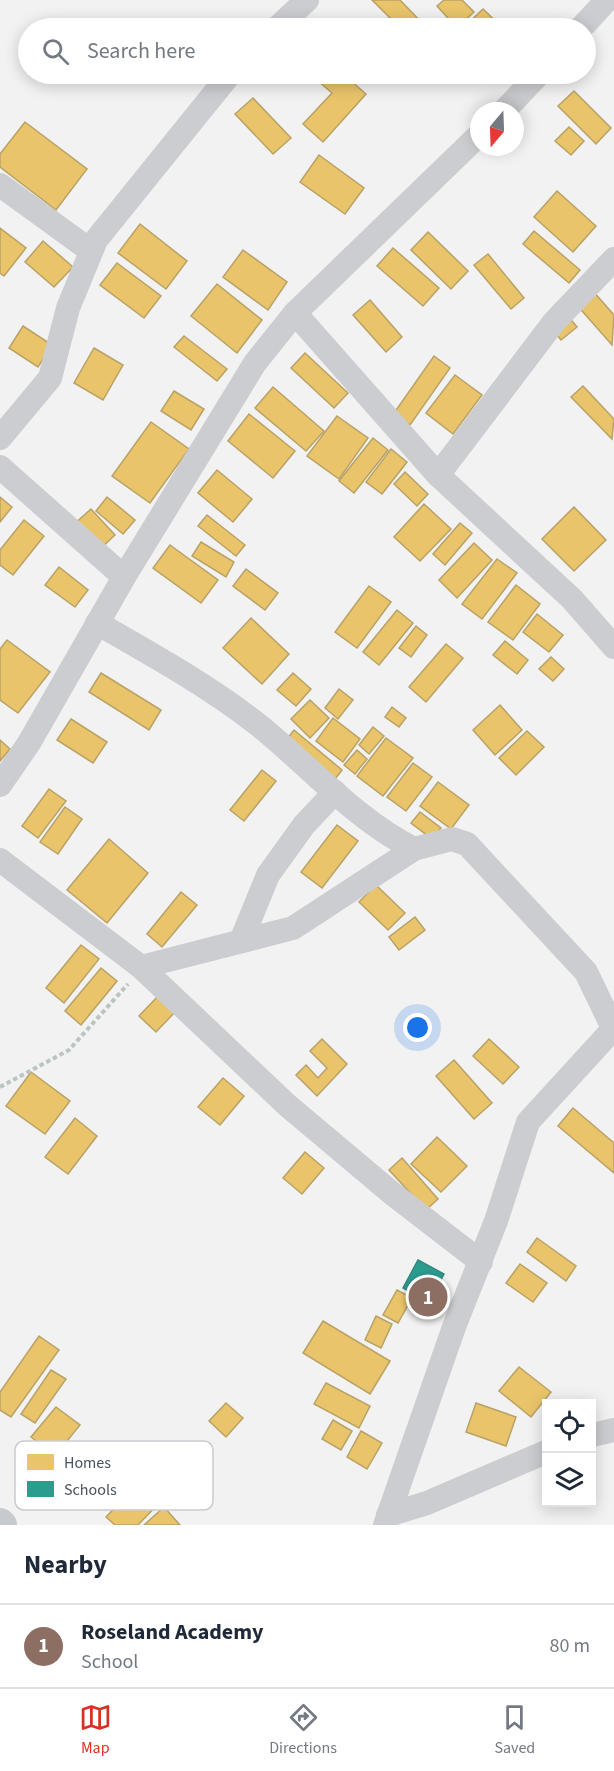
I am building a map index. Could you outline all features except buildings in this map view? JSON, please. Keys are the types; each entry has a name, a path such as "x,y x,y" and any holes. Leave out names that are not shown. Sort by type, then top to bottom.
{"street":[{"path":"288,18 307,0"},
{"path":"590,18 607,0"},
{"path":"0,438 50,378 68,308 96,240 222,84"},
{"path":"513,102 530,84"},
{"path":"0,784 29,743 97,622 255,363 295,313 470,144"},
{"path":"0,185 91,250"},
{"path":"438,475 554,322 614,258"},
{"path":"295,313 438,475 572,599 614,647"},
{"path":"0,467 124,577"},
{"path":"97,622 166,662 256,723 387,836 414,849"},
{"path":"241,941 268,875 304,825 335,792"},
{"path":"141,967 293,928 414,849 452,839 467,844 586,972 614,1029 528,1122 481,1262 454,1327 386,1520"},
{"path":"0,860 141,967 286,1106 394,1195 481,1262"},
{"path":"596,1434 614,1431"},
{"path":"386,1520 544,1453"}],"path":[{"path":"0,1087 69,1050 103,1015 141,967"}],"place":[{"name":"Roseland Academy","path":"428,1297"}]}
